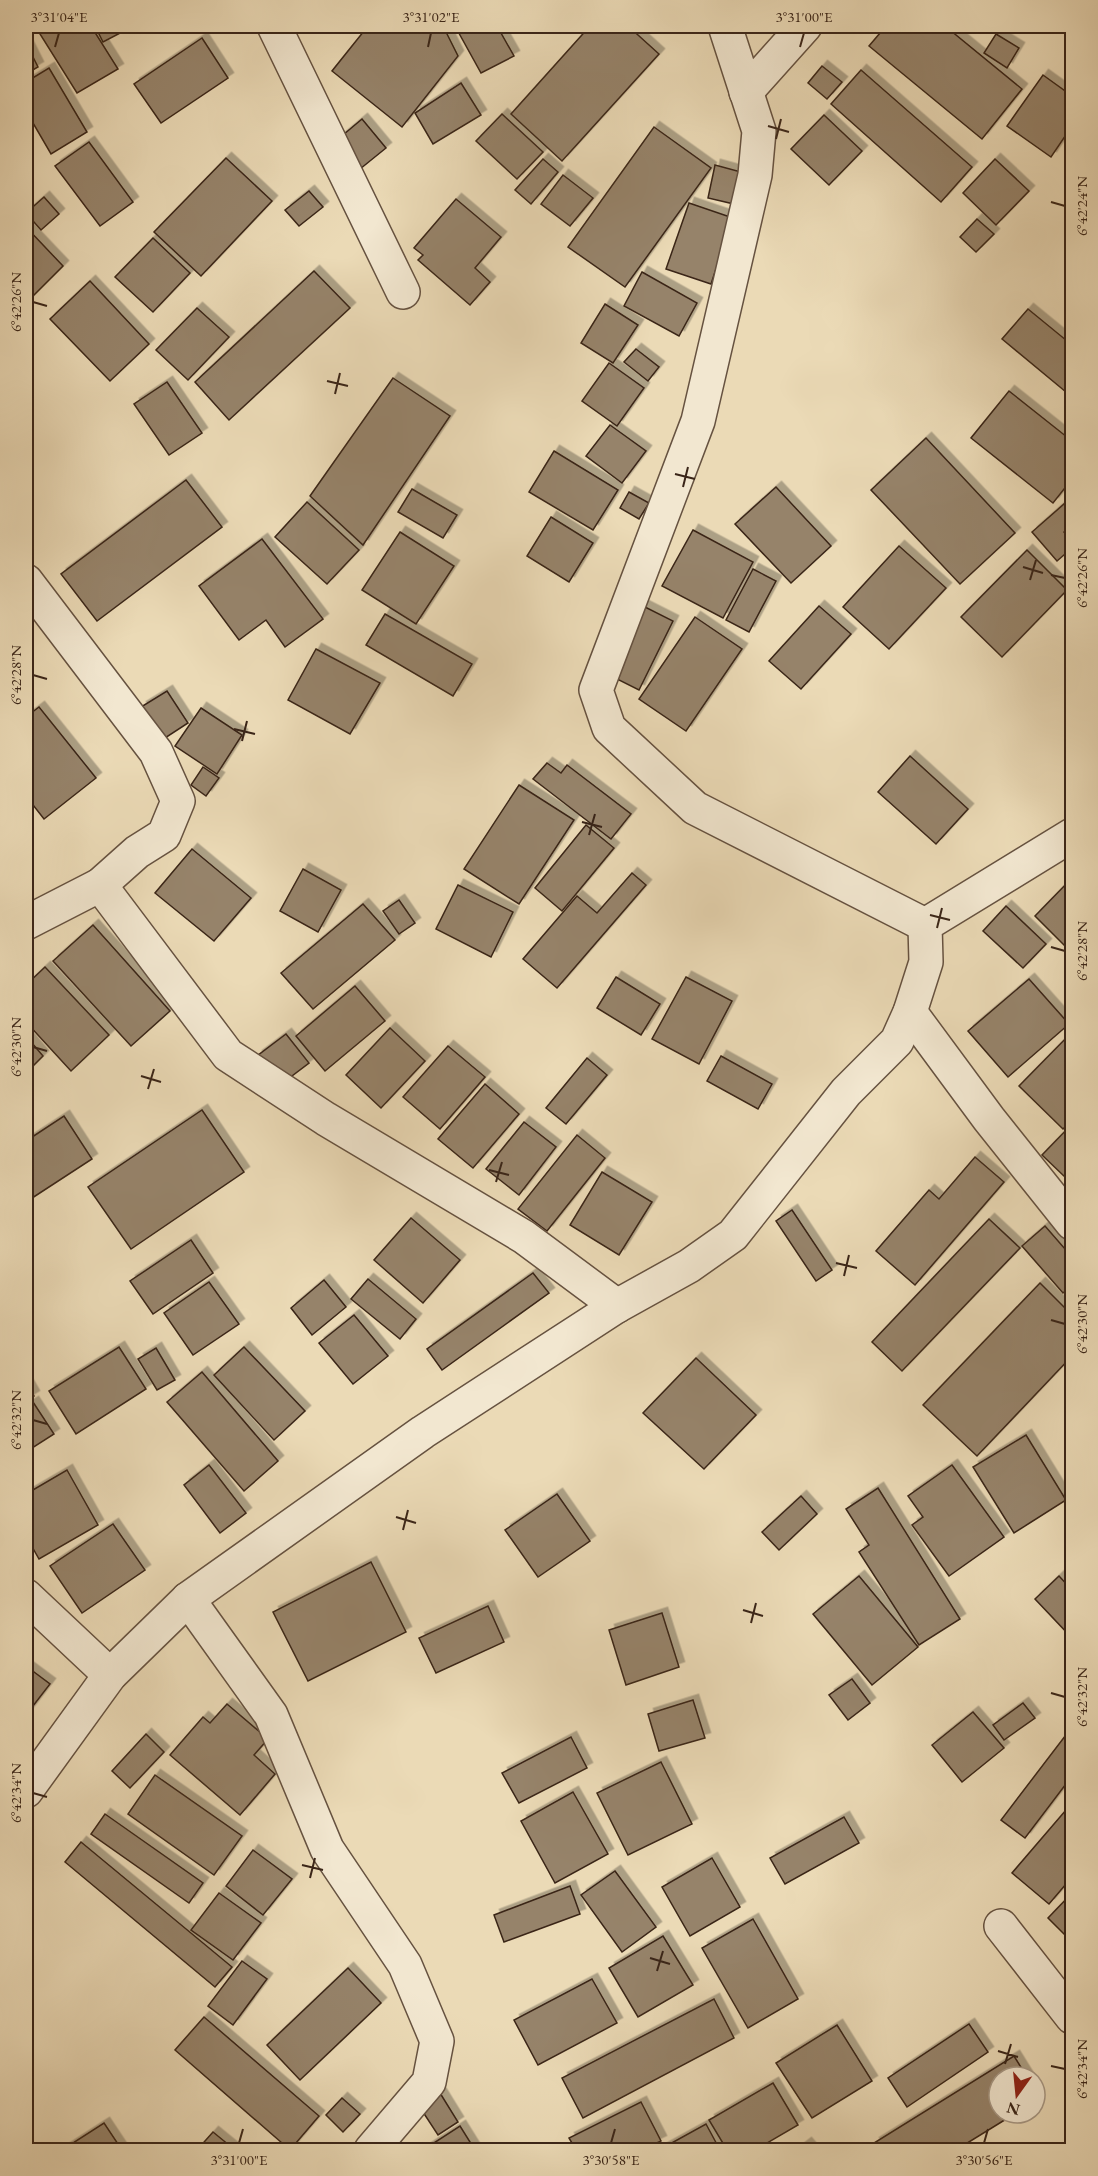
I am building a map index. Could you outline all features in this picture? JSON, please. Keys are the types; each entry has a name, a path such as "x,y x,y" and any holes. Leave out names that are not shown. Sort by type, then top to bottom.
{"street":[{"path":"274,26 403,292"},
{"path":"725,26 759,131 755,175 698,421 596,690 609,729 695,808 925,925"},
{"path":"746,92 805,26"},
{"path":"26,581 156,752 178,801 164,835 137,852 100,885 26,923"},
{"path":"925,925 1072,835"},
{"path":"100,885 228,1055 326,1119 524,1237 617,1306"},
{"path":"26,1791 110,1675 188,1599 423,1432 617,1306 689,1266 733,1236 846,1092 897,1041 910,1012 926,962 925,925"},
{"path":"910,1012 988,1119 1072,1223"},
{"path":"26,1596 110,1675"},
{"path":"188,1599 271,1715 327,1849 405,1965 437,2041 429,2082 371,2151"},
{"path":"1001,1926 1072,2017"}],"building":[{"path":"35,26 91,26 118,69 77,93"},
{"path":"95,26 123,26 126,30 103,42"},
{"path":"368,26 443,26 458,56 402,127 332,71"},
{"path":"455,26 497,26 514,56 481,73"},
{"path":"590,26 628,26 659,54 562,161 511,114"},
{"path":"886,26 945,26 1022,89 982,139 869,46"},
{"path":"996,34 1019,48 1007,68 984,53"},
{"path":"202,38 228,78 161,123 134,84"},
{"path":"26,43 38,67 26,74"},
{"path":"822,66 842,82 827,99 808,83"},
{"path":"49,68 87,132 51,154 26,111 26,82"},
{"path":"861,70 972,167 941,202 831,104"},
{"path":"1043,75 1072,96 1072,126 1051,157 1007,126"},
{"path":"461,83 481,115 433,144 415,113"},
{"path":"502,114 543,152 517,179 476,141"},
{"path":"824,115 862,151 829,185 791,149"},
{"path":"362,119 386,148 360,169 337,140"},
{"path":"654,127 711,168 625,287 568,247"},
{"path":"89,142 133,202 100,226 55,166"},
{"path":"226,158 272,201 201,276 154,232"},
{"path":"543,159 558,172 531,204 515,190"},
{"path":"995,159 1029,191 996,225 963,193"},
{"path":"715,165 741,172 734,204 708,198"},
{"path":"563,175 593,198 570,226 541,204"},
{"path":"309,191 323,207 299,226 285,210"},
{"path":"44,197 59,214 41,230 26,213"},
{"path":"456,199 501,237 475,268 490,282 470,305 418,260 423,255 414,248"},
{"path":"689,203 733,218 711,284 666,269"},
{"path":"977,219 994,234 976,252 960,237"},
{"path":"26,227 63,266 26,303"},
{"path":"153,238 190,273 153,312 115,277"},
{"path":"314,271 350,308 229,420 195,382"},
{"path":"642,272 697,303 679,336 624,306"},
{"path":"90,281 149,344 110,381 50,319"},
{"path":"605,304 638,325 613,363 581,343"},
{"path":"197,308 229,337 188,380 156,350"},
{"path":"1028,309 1072,345 1072,397 1002,339"},
{"path":"636,349 659,367 648,381 624,362"},
{"path":"609,363 644,388 617,426 582,401"},
{"path":"393,378 450,416 363,545 310,496"},
{"path":"167,382 202,433 169,455 134,404"},
{"path":"1009,391 1072,441 1072,479 1053,503 971,438"},
{"path":"610,425 646,451 622,483 586,456"},
{"path":"926,438 1015,533 960,584 871,490"},
{"path":"554,451 618,490 593,530 529,492"},
{"path":"186,480 222,527 97,621 61,574"},
{"path":"776,487 831,546 791,583 735,524"},
{"path":"412,489 457,515 443,538 398,512"},
{"path":"629,492 649,503 639,519 620,508"},
{"path":"1072,497 1072,525 1064,532 1072,542 1072,548 1057,561 1032,532"},
{"path":"307,502 359,550 327,584 275,537"},
{"path":"551,517 593,543 569,582 527,556"},
{"path":"693,530 753,562 723,618 662,586"},
{"path":"400,532 454,566 416,624 362,590"},
{"path":"262,539 323,619 285,647 266,620 239,640 199,586"},
{"path":"899,546 946,588 889,649 843,607"},
{"path":"1027,550 1067,590 1002,657 961,617"},
{"path":"753,569 776,581 749,632 726,620"},
{"path":"641,605 673,621 639,690 607,674"},
{"path":"819,606 851,634 801,689 769,661"},
{"path":"385,614 472,664 453,696 366,645"},
{"path":"695,617 742,649 686,731 639,699"},
{"path":"316,649 380,683 350,734 288,700"},
{"path":"167,691 188,723 162,740 141,707"},
{"path":"39,707 96,778 44,819 26,796 26,717"},
{"path":"201,708 242,735 217,774 175,746"},
{"path":"910,756 968,809 936,844 878,792"},
{"path":"547,763 561,773 567,765 631,814 611,839 533,779"},
{"path":"203,767 219,778 206,796 191,785"},
{"path":"519,785 574,820 519,904 464,869"},
{"path":"586,825 614,848 562,911 535,888"},
{"path":"192,849 251,898 214,941 155,893"},
{"path":"303,869 341,890 318,932 280,911"},
{"path":"632,873 646,885 557,988 523,959 577,896 597,913"},
{"path":"1072,880 1072,953 1035,916"},
{"path":"458,885 513,912 491,957 436,929"},
{"path":"399,900 415,923 399,934 383,911"},
{"path":"363,904 395,940 313,1009 281,973"},
{"path":"1006,906 1046,944 1023,968 983,931"},
{"path":"93,925 170,1011 131,1046 53,961"},
{"path":"45,967 109,1035 71,1071 26,1022 26,985"},
{"path":"616,977 660,1004 641,1035 597,1008"},
{"path":"686,977 732,1001 699,1064 652,1039"},
{"path":"1029,979 1069,1024 1008,1077 968,1031"},
{"path":"355,986 385,1021 325,1071 296,1036"},
{"path":"390,1028 425,1061 381,1108 346,1075"},
{"path":"1072,1032 1072,1120 1063,1129 1019,1086"},
{"path":"286,1034 309,1063 280,1085 257,1056"},
{"path":"26,1036 43,1056 26,1073"},
{"path":"448,1046 485,1077 440,1129 403,1097"},
{"path":"721,1056 772,1084 758,1109 707,1081"},
{"path":"587,1058 607,1075 566,1124 546,1108"},
{"path":"485,1084 519,1114 473,1168 438,1139"},
{"path":"202,1110 244,1172 131,1249 88,1187"},
{"path":"64,1116 92,1159 26,1202 26,1141"},
{"path":"524,1122 556,1147 519,1195 486,1169"},
{"path":"1072,1124 1072,1171 1066,1178 1042,1155"},
{"path":"577,1135 605,1158 547,1231 518,1209"},
{"path":"975,1157 1004,1182 915,1285 876,1251 929,1190 939,1199"},
{"path":"602,1172 652,1202 619,1255 570,1225"},
{"path":"792,1210 832,1270 816,1281 776,1221"},
{"path":"411,1218 460,1260 423,1303 374,1260"},
{"path":"989,1219 1020,1248 902,1371 872,1342"},
{"path":"1045,1226 1072,1257 1072,1285 1063,1293 1022,1246"},
{"path":"191,1240 213,1273 153,1314 130,1281"},
{"path":"533,1273 549,1293 442,1370 427,1349"},
{"path":"368,1279 416,1319 400,1339 351,1299"},
{"path":"324,1280 346,1307 312,1335 291,1308"},
{"path":"209,1282 239,1324 193,1355 164,1313"},
{"path":"1040,1283 1072,1315 1072,1356 977,1456 923,1405"},
{"path":"354,1315 388,1356 353,1384 319,1343"},
{"path":"119,1347 146,1389 76,1434 49,1391"},
{"path":"244,1347 305,1411 274,1440 214,1375"},
{"path":"156,1348 175,1380 157,1390 138,1359"},
{"path":"696,1358 756,1415 704,1469 643,1413"},
{"path":"202,1372 278,1461 244,1491 167,1402"},
{"path":"26,1382 34,1396 26,1401"},
{"path":"33,1402 54,1434 26,1452 26,1407"},
{"path":"1026,1435 1066,1500 1014,1533 973,1467"},
{"path":"209,1465 246,1513 220,1533 184,1485"},
{"path":"952,1465 1004,1537 949,1576 912,1525 923,1517 908,1496"},
{"path":"67,1470 98,1525 39,1559 26,1536 26,1494"},
{"path":"878,1488 960,1619 919,1645 859,1552 869,1545 846,1509"},
{"path":"557,1494 590,1541 538,1577 505,1530"},
{"path":"801,1496 817,1514 779,1550 762,1532"},
{"path":"113,1524 145,1570 82,1613 50,1566"},
{"path":"371,1562 406,1632 308,1681 273,1612"},
{"path":"859,1576 918,1647 872,1685 813,1614"},
{"path":"1059,1576 1072,1590 1072,1638 1035,1599"},
{"path":"488,1606 504,1642 436,1673 419,1638"},
{"path":"662,1613 679,1667 626,1685 609,1630"},
{"path":"26,1666 50,1684 26,1715"},
{"path":"852,1679 870,1703 848,1720 829,1695"},
{"path":"693,1700 705,1738 659,1751 648,1714"},
{"path":"1023,1703 1035,1718 1004,1740 993,1725"},
{"path":"227,1704 268,1739 254,1755 275,1774 240,1815 170,1755 203,1717 210,1723"},
{"path":"973,1712 1004,1748 962,1782 932,1745"},
{"path":"1072,1727 1072,1776 1025,1838 1001,1820"},
{"path":"146,1734 164,1752 130,1788 112,1771"},
{"path":"571,1737 587,1768 519,1803 502,1773"},
{"path":"661,1762 692,1824 628,1855 597,1793"},
{"path":"155,1775 242,1836 214,1875 128,1814"},
{"path":"573,1792 608,1854 555,1883 521,1821"},
{"path":"1072,1803 1072,1877 1049,1904 1012,1873"},
{"path":"105,1814 203,1883 189,1903 91,1834"},
{"path":"844,1817 859,1843 785,1884 770,1858"},
{"path":"81,1842 232,1967 215,1987 65,1862"},
{"path":"253,1850 292,1879 263,1915 226,1886"},
{"path":"712,1858 740,1907 690,1936 662,1887"},
{"path":"615,1871 656,1927 622,1952 581,1895"},
{"path":"570,1886 580,1914 504,1942 494,1915"},
{"path":"219,1893 261,1923 233,1960 191,1930"},
{"path":"1072,1893 1072,1942 1048,1918"},
{"path":"753,1919 798,1999 748,2028 702,1948"},
{"path":"663,1936 693,1985 638,2017 609,1968"},
{"path":"242,1961 267,1979 233,2025 208,2006"},
{"path":"348,1968 381,2003 300,2080 267,2045"},
{"path":"592,1979 617,2023 538,2065 514,2020"},
{"path":"714,1999 734,2038 583,2118 562,2078"},
{"path":"204,2017 319,2116 290,2150 175,2050"},
{"path":"969,2024 988,2052 907,2107 888,2078"},
{"path":"837,2025 872,2081 812,2118 776,2063"},
{"path":"1014,2056 1020,2065 1000,2065"},
{"path":"987,2073 987,2125 997,2125 956,2150 878,2150 874,2143"},
{"path":"773,2083 798,2125 755,2150 727,2150 709,2120"},
{"path":"440,2093 458,2122 438,2135 419,2106"},
{"path":"342,2098 360,2114 343,2132 326,2115"},
{"path":"641,2102 661,2141 642,2150 576,2150 569,2138"},
{"path":"104,2123 122,2150 62,2150"},
{"path":"706,2124 720,2150 659,2150"},
{"path":"460,2126 475,2150 427,2150 426,2148"},
{"path":"213,2132 235,2150 197,2150"},
{"path":"806,2143 812,2150 797,2150"}]}
